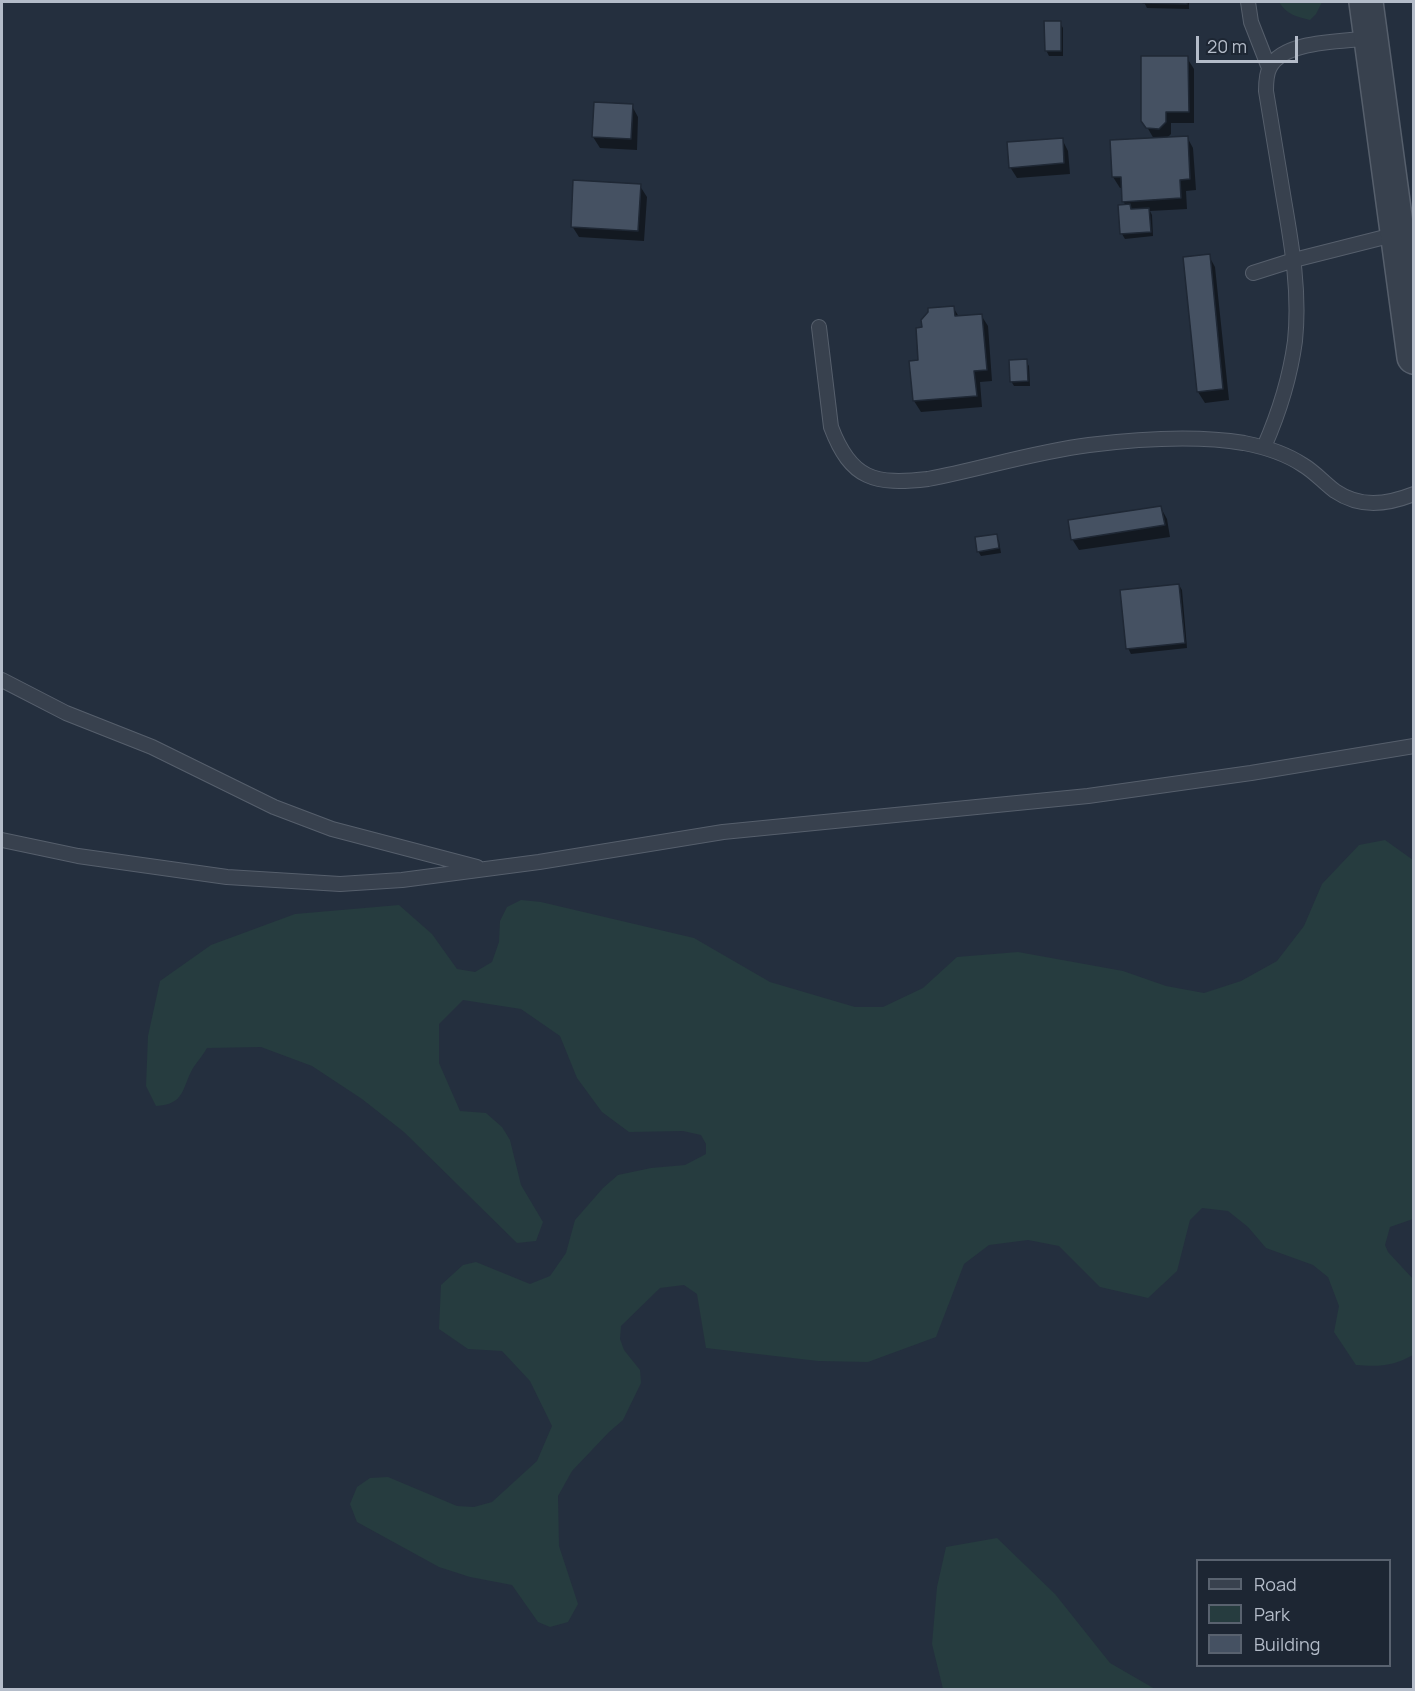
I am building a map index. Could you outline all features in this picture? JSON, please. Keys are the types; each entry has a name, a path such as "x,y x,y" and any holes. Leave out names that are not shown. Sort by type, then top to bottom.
{"street":[{"path":"1366,2 1402,227 1413,357"}],"lane":[{"path":"1248,2 1251,22 1269,68 1266,91 1294,260 1296,315 1295,342 1278,414 1264,447"},
{"path":"1269,68 1283,54 1298,47 1371,38"},
{"path":"1253,273 1402,227"},
{"path":"819,327 831,427 846,457 862,474 874,480 905,482 928,479 1089,445 1157,440 1224,440 1264,447 1285,454 1336,491 1362,503 1375,504 1399,500 1413,494"},
{"path":"2,680 66,713 152,747 274,807 332,829 485,869"},
{"path":"2,840 78,856 227,877 340,884 402,880 723,832 1088,796 1251,773 1413,746"}],"green space":[{"path":"1279,2 1322,2 1310,20 1288,12"},
{"path":"1385,840 1413,860 1413,1219 1390,1227 1385,1245 1388,1252 1413,1279 1413,1355 1386,1365 1356,1365 1334,1332 1339,1306 1328,1277 1313,1265 1266,1248 1248,1227 1228,1211 1202,1208 1190,1220 1177,1271 1148,1298 1100,1287 1059,1246 1028,1240 989,1245 964,1264 936,1337 868,1362 818,1361 706,1348 697,1294 684,1285 660,1288 621,1326 620,1339 624,1350 640,1370 641,1383 623,1420 572,1471 558,1496 559,1546 578,1604 568,1622 550,1627 538,1622 512,1585 470,1577 439,1567 357,1522 350,1504 357,1487 370,1478 388,1477 457,1506 474,1507 492,1502 537,1461 552,1426 530,1381 502,1351 468,1349 439,1329 441,1285 463,1265 476,1262 530,1284 550,1276 566,1253 575,1220 603,1188 618,1175 651,1168 685,1165 706,1154 706,1144 701,1135 683,1131 629,1132 602,1112 577,1078 560,1036 521,1009 463,1000 439,1024 439,1063 460,1111 486,1113 502,1127 510,1140 521,1185 543,1222 536,1241 517,1243 404,1132 362,1099 312,1066 261,1047 207,1048 193,1068 177,1099 165,1105 156,1106 146,1086 148,1036 160,981 211,945 295,914 399,905 432,934 457,969 475,972 492,962 499,942 500,921 507,907 521,900 541,902 694,938 770,982 855,1007 883,1007 923,988 957,957 1018,952 1123,971 1166,986 1204,993 1241,981 1277,961 1304,926 1322,884 1359,845"},
{"path":"997,1538 1055,1594 1110,1663 1155,1689 943,1689 932,1644 937,1587 946,1547"}],"building":[{"path":"1187,2 1187,4 1143,3"},
{"path":"1044,21 1061,21 1061,51 1045,51"},
{"path":"1141,56 1188,56 1189,112 1166,112 1166,122 1159,129 1146,128 1141,121"},
{"path":"594,102 633,104 631,139 592,137"},
{"path":"1188,136 1190,179 1180,180 1181,198 1122,202 1121,177 1112,177 1110,140"},
{"path":"1063,138 1064,163 1009,168 1007,142"},
{"path":"573,180 641,184 638,231 571,227"},
{"path":"1130,204 1131,209 1149,208 1151,232 1120,234 1118,205"},
{"path":"1210,254 1223,389 1197,392 1183,257"},
{"path":"954,306 955,316 982,314 987,370 974,371 977,396 913,401 909,361 918,360 916,328 922,327 921,320 928,312 928,308"},
{"path":"1027,359 1028,381 1010,382 1009,360"},
{"path":"1161,506 1165,525 1071,540 1068,520"},
{"path":"997,534 999,548 977,552 975,537"},
{"path":"1179,584 1185,643 1126,649 1120,590"}]}
